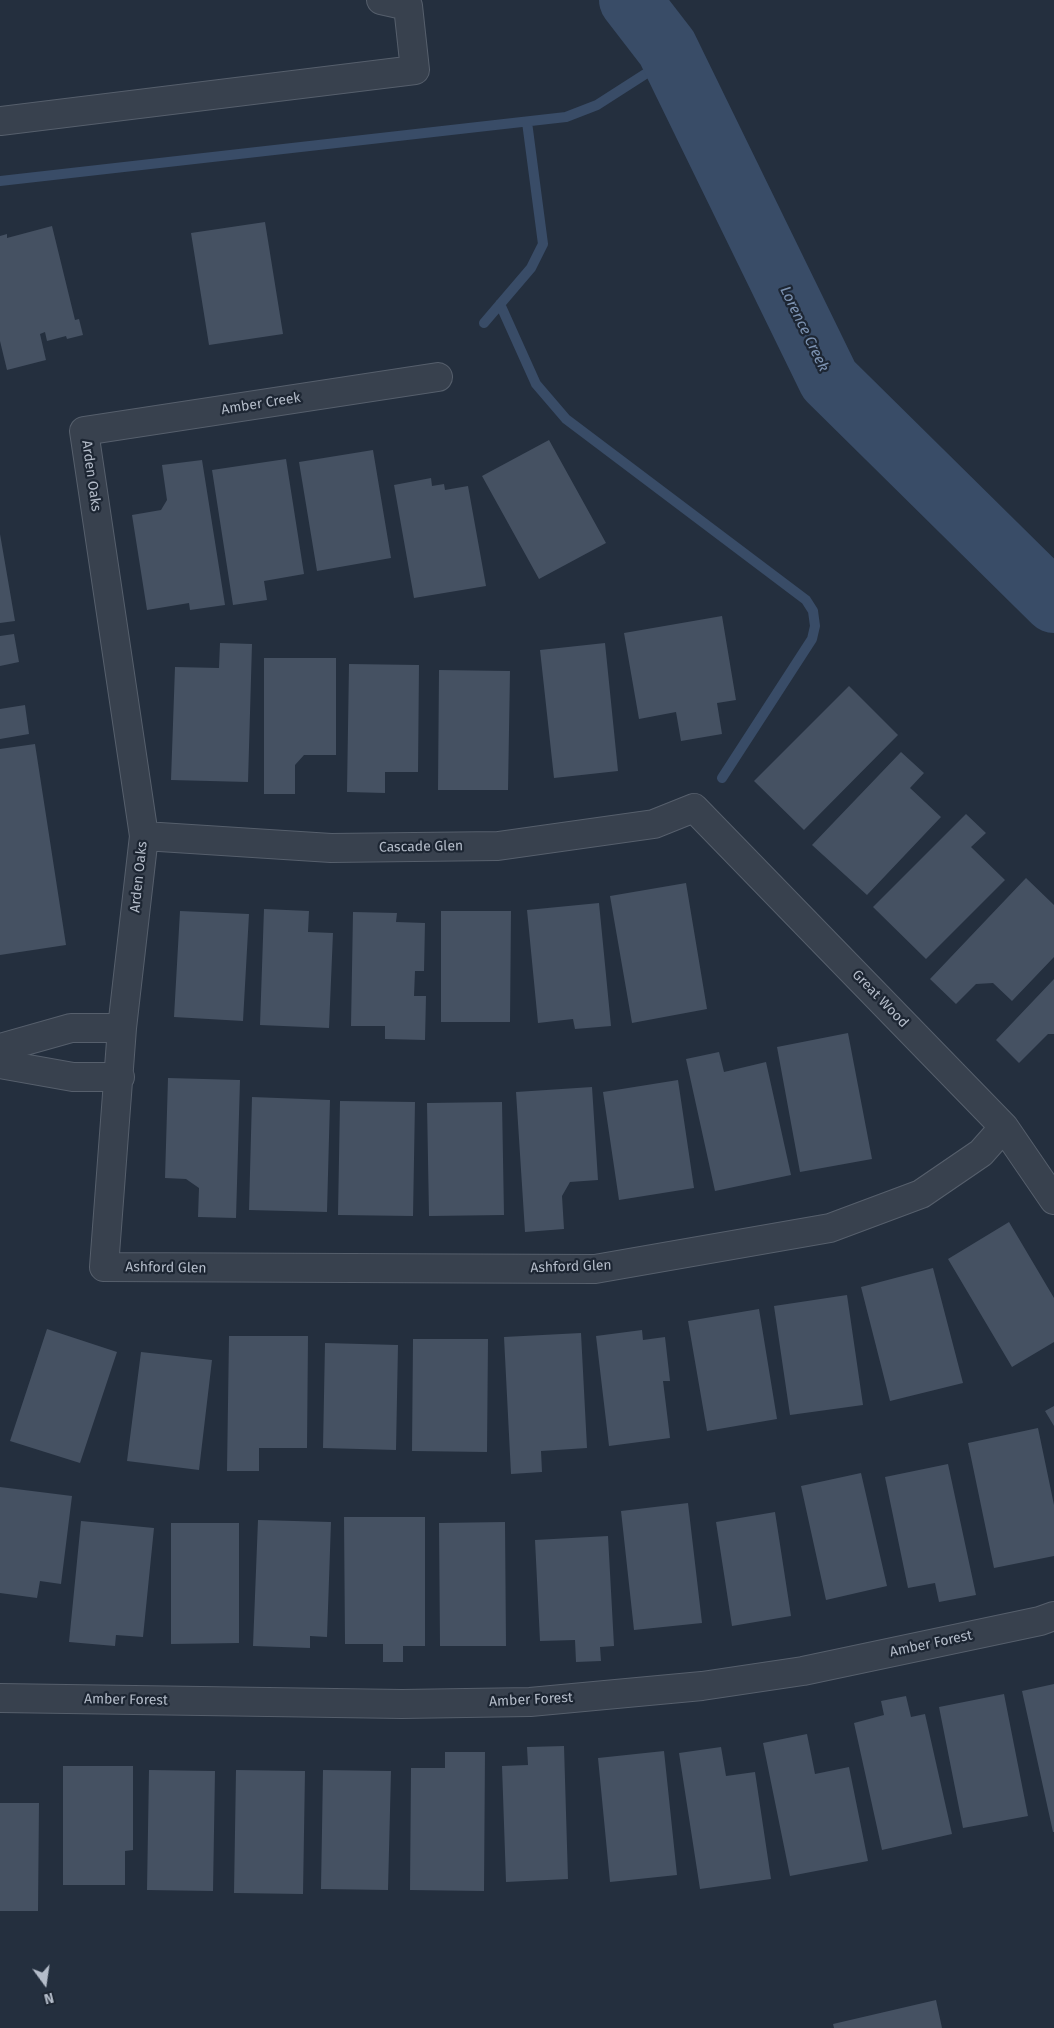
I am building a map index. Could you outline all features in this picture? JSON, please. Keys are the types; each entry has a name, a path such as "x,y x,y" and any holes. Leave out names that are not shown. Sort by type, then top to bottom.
{"street":[{"path":"0,121 414,70 408,6 381,0"},
{"name":"Amber Creek","path":"84,431 438,377"},
{"name":"Arden Oaks","path":"84,431 144,836 122,1028 120,1077 104,1267"},
{"name":"Cascade Glen","path":"144,836 331,848 498,846 654,824 694,808"},
{"name":"Great Wood","path":"694,808 1004,1127 1054,1200"},
{"path":"0,1048 71,1028 122,1028"},
{"path":"0,1064 73,1077 120,1077"},
{"name":"Ashford Glen","path":"104,1267 595,1269 830,1228 921,1194 981,1153 1004,1127"},
{"name":"Amber Forest","path":"0,1698 402,1704 530,1702 702,1686 803,1671 1040,1621 1054,1616"}],"building":[{"path":"265,222 283,334 209,345 191,233"},
{"path":"52,226 75,320 79,319 83,335 67,339 66,336 47,341 45,332 40,334 46,360 7,370 0,341 0,236 7,234 7,238"},
{"path":"549,440 606,543 539,579 482,476"},
{"path":"373,450 391,558 317,571 299,462"},
{"path":"286,459 304,574 264,581 267,600 233,605 212,470"},
{"path":"202,460 225,605 190,610 189,603 147,610 132,515 161,510 167,500 162,465"},
{"path":"431,478 432,486 444,484 445,490 468,486 486,586 414,598 394,485"},
{"path":"0,534 15,621 0,623"},
{"path":"722,616 736,700 717,703 722,734 681,741 676,712 639,719 624,633"},
{"path":"14,634 19,662 0,666 0,636"},
{"path":"220,643 252,644 248,782 171,780 175,667 219,668"},
{"path":"605,643 618,771 554,778 540,650"},
{"path":"264,658 336,658 336,755 304,755 295,765 295,794 264,794"},
{"path":"349,664 419,665 418,772 385,772 385,793 347,792"},
{"path":"439,670 510,671 508,790 438,790"},
{"path":"849,686 898,735 804,830 754,781"},
{"path":"25,705 29,734 0,739 0,709"},
{"path":"35,744 66,945 0,955 0,749"},
{"path":"901,752 924,773 910,788 941,817 867,895 812,845"},
{"path":"966,814 986,833 971,847 1005,880 926,959 873,907"},
{"path":"1026,878 1054,905 1054,957 1012,1001 993,983 976,984 956,1004 930,979"},
{"path":"686,883 707,1009 632,1023 610,896"},
{"path":"599,903 611,1026 575,1029 573,1019 538,1023 527,910"},
{"path":"264,909 309,911 308,932 333,933 329,1028 260,1025"},
{"path":"180,911 249,914 243,1021 174,1017"},
{"path":"441,911 511,911 510,1022 441,1022"},
{"path":"353,912 397,913 396,922 425,923 424,971 415,971 414,996 426,996 425,1040 385,1039 385,1026 351,1026"},
{"path":"1054,979 1054,1034 1048,1034 1019,1063 996,1040"},
{"path":"848,1033 872,1159 800,1172 777,1047"},
{"path":"719,1052 724,1072 766,1062 791,1175 715,1191 686,1059"},
{"path":"168,1078 240,1080 236,1218 198,1217 199,1188 186,1179 165,1178"},
{"path":"678,1080 694,1188 619,1200 603,1092"},
{"path":"592,1087 598,1180 570,1182 562,1196 564,1229 525,1232 516,1092"},
{"path":"252,1097 330,1100 327,1212 249,1210"},
{"path":"340,1101 415,1102 413,1216 338,1215"},
{"path":"502,1102 504,1215 429,1216 427,1103"},
{"path":"1009,1222 1054,1298 1054,1342 1012,1367 948,1259"},
{"path":"933,1268 963,1383 890,1401 861,1287"},
{"path":"847,1295 863,1405 790,1415 774,1306"},
{"path":"759,1309 777,1419 707,1431 688,1321"},
{"path":"47,1329 117,1352 80,1463 10,1441"},
{"path":"642,1330 643,1340 665,1337 670,1381 663,1381 670,1438 609,1446 596,1336"},
{"path":"581,1333 587,1448 541,1451 542,1472 511,1474 504,1337"},
{"path":"229,1336 308,1336 307,1448 259,1448 259,1471 227,1471"},
{"path":"413,1339 488,1339 487,1452 412,1451"},
{"path":"325,1343 398,1345 396,1450 323,1448"},
{"path":"141,1352 212,1360 199,1470 127,1461"},
{"path":"1054,1406 1054,1426 1045,1411"},
{"path":"1038,1428 1054,1505 1054,1556 994,1568 968,1443"},
{"path":"948,1464 976,1595 939,1602 935,1583 908,1588 885,1477"},
{"path":"861,1473 887,1586 826,1600 801,1486"},
{"path":"0,1487 72,1496 61,1584 40,1581 37,1598 0,1593"},
{"path":"688,1503 702,1623 634,1630 621,1511"},
{"path":"775,1512 791,1616 732,1626 716,1522"},
{"path":"344,1517 425,1517 425,1646 403,1646 403,1662 383,1662 383,1644 345,1644"},
{"path":"258,1520 331,1522 327,1637 310,1636 310,1648 253,1646"},
{"path":"81,1521 154,1528 143,1637 116,1635 115,1646 69,1642"},
{"path":"505,1522 506,1646 440,1646 439,1523"},
{"path":"171,1523 239,1523 239,1643 171,1644"},
{"path":"608,1536 614,1646 600,1647 601,1661 576,1662 575,1640 540,1641 535,1540"},
{"path":"1054,1684 1054,1832 1053,1832 1022,1691"},
{"path":"1004,1694 1028,1816 963,1828 939,1707"},
{"path":"906,1696 911,1717 925,1714 952,1834 882,1850 854,1723 884,1715 881,1701"},
{"path":"807,1734 815,1774 849,1767 868,1861 790,1876 763,1743"},
{"path":"564,1746 568,1879 506,1882 502,1766 528,1765 527,1747"},
{"path":"721,1747 726,1776 755,1772 771,1879 700,1889 679,1753"},
{"path":"664,1751 677,1875 610,1882 598,1758"},
{"path":"445,1752 485,1752 484,1891 410,1890 411,1768 445,1768"},
{"path":"63,1766 133,1766 133,1850 125,1851 125,1885 63,1885"},
{"path":"149,1770 215,1771 213,1891 147,1890"},
{"path":"236,1770 305,1771 303,1894 234,1893"},
{"path":"323,1770 391,1771 388,1890 321,1889"},
{"path":"0,1803 39,1803 38,1911 0,1911"},
{"path":"936,2000 942,2028 834,2028 833,2024"}],"waterway":[{"name":"Lorence Creek","path":"630,0 667,48 829,380 1054,602"},
{"path":"0,181 566,117 597,105 650,71 667,48"},
{"path":"484,323 531,268 543,244 527,122"},
{"path":"500,304 536,384 566,419 806,600 813,611 815,626 812,639 722,778"}]}
